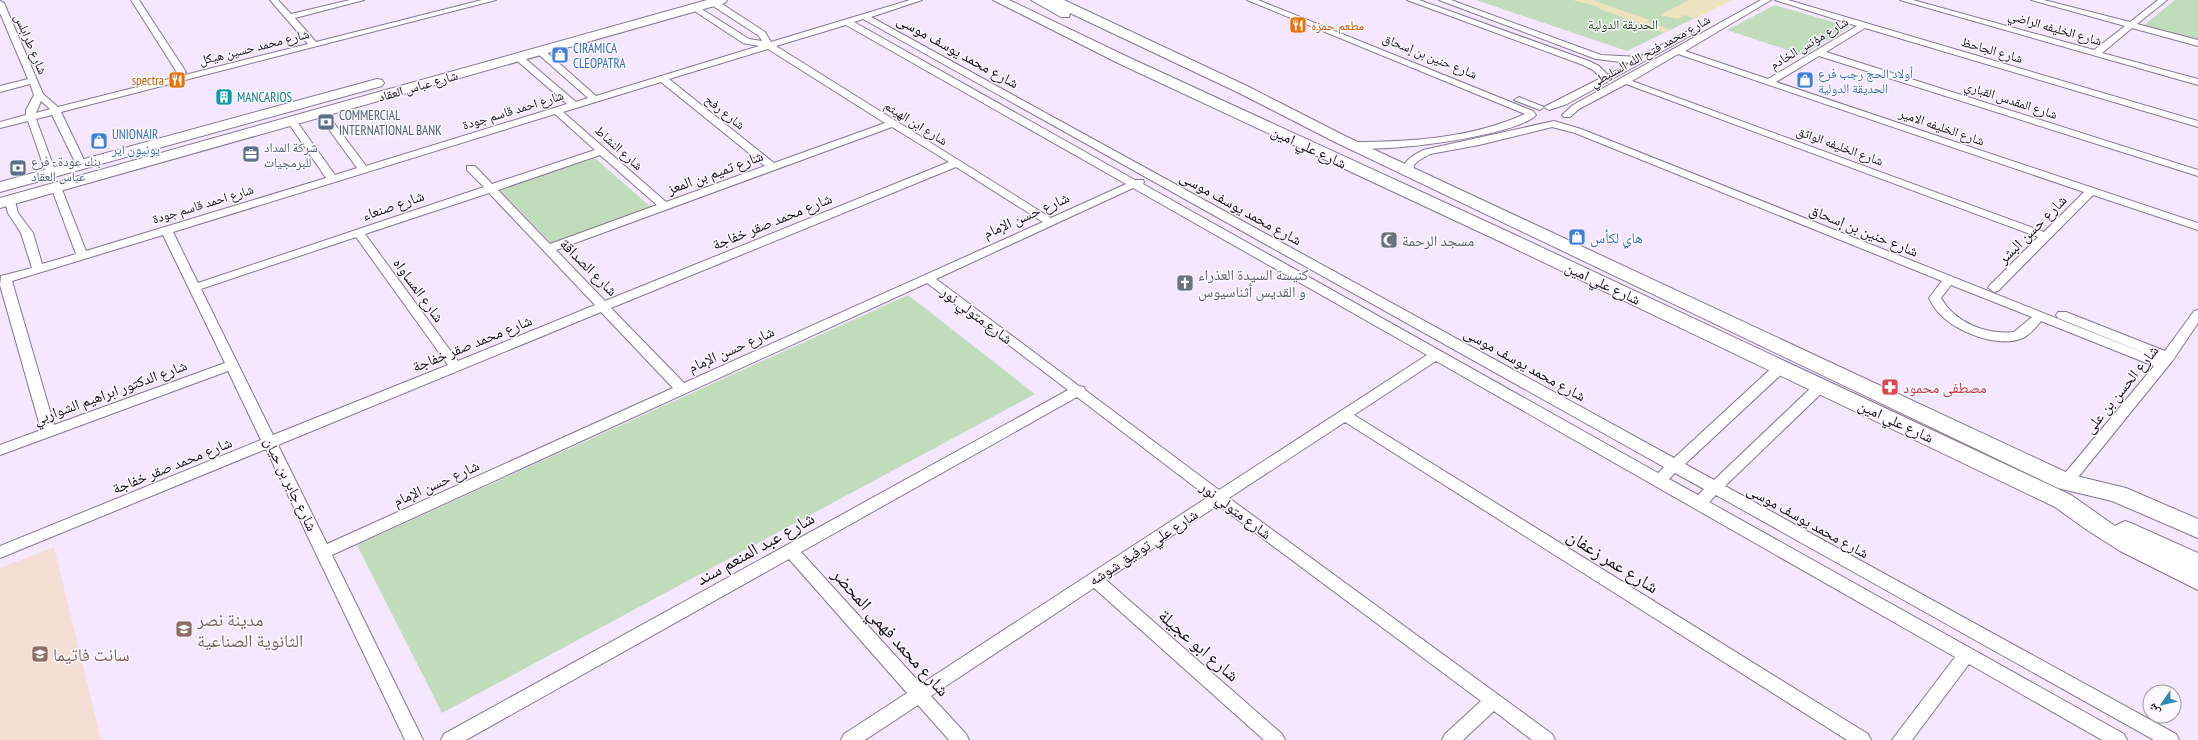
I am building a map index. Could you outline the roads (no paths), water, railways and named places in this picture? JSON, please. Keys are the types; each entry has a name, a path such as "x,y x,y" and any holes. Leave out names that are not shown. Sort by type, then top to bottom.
{"main road":[{"name":"شارع عباس العقاد","path":"0,187 678,0"},
{"name":"شارع علي امين","path":"999,0 1125,61 1821,386 2065,491 2118,494 2198,529"},
{"name":"شارع علي امين","path":"1037,2 1247,102 1302,120 2065,491 2084,519 2105,532 2198,581"},
{"path":"1037,2 1267,120 1314,149"},
{"name":"شارع عباس العقاد","path":"5,202 518,57 698,10 719,3"},
{"path":"2065,491 2198,543"},
{"path":"2065,491 2198,563"}],"street":[{"path":"135,0 181,72"},
{"path":"274,0 312,42"},
{"path":"289,17 360,0"},
{"name":"شارع محمد حسين هيكل","path":"0,118 54,108 312,42 468,0"},
{"name":"شارع محمد حسين هيكل","path":"456,4 492,0"},
{"name":"شارع احمد قاسم جودة","path":"3,280 918,0"},
{"name":"شارع حنين بن إسحاق","path":"1251,0 1531,114 1538,121 1578,131 2039,316 2110,339"},
{"name":"شارع حنين بن إسحاق","path":"1269,0 1568,116 1579,124 1994,288 2110,339 2165,361"},
{"path":"1411,0 1586,63 1601,72 1607,79"},
{"path":"1443,0 1599,56 1621,60 1641,60"},
{"name":"شارع محمد فتح الله السليطي","path":"1531,114 1535,108 1564,102 1752,0"},
{"name":"شارع محمد فتح الله السليطي","path":"1552,124 1565,123 1568,116 1576,107 1625,82 1767,0"},
{"name":"شارع الجاحظ","path":"1779,0 2198,124"},
{"name":"شارع الخليفه الراضي","path":"1904,0 2198,82"},
{"path":"2035,0 2198,43"},
{"path":"2096,53 2162,0"},
{"name":"شارع طرابلس","path":"0,3 39,95 54,108 81,164"},
{"name":"شارع ابن الهيثم","path":"719,3 762,34 768,46"},
{"name":"شارع ابن الهيثم","path":"698,10 746,41 768,46 1051,222"},
{"name":"شارع محمد يوسف موسى","path":"863,16 1716,487 2170,740"},
{"name":"شارع محمد يوسف موسى","path":"847,22 2118,740"},
{"name":"شارع مؤنس الخادم","path":"1769,82 1817,52 1863,26"},
{"name":"شارع محمد حسين هيكل","path":"54,108 181,72 312,42"},
{"path":"540,51 594,99"},
{"name":"شارع الخليفه الامير","path":"1677,51 2198,227"},
{"name":"شارع المقدس القباري","path":"1817,52 2198,173"},
{"path":"1586,63 1598,62 1600,58 1599,56"},
{"path":"518,57 574,105"},
{"name":"شارع رفح","path":"662,78 772,167"},
{"path":"0,89 33,81"},
{"name":"شارع الخليفه الواثق","path":"1625,82 2045,236"},
{"name":"شارع طرابلس","path":"31,113 39,95"},
{"name":"شارع النشاط","path":"556,110 664,206"},
{"path":"31,113 51,173"},
{"name":"شارع محمد حسين هيكل","path":"0,125 31,113"},
{"path":"322,113 363,169"},
{"path":"1354,145 1384,146 1403,144 1483,131 1515,122 1531,114"},
{"path":"292,121 332,179"},
{"name":"شارع تميم بن المعز","path":"548,249 893,123"},
{"path":"1403,144 1410,151 1422,153 1552,124"},
{"name":"شارع صنعاء","path":"194,288 602,150"},
{"path":"1409,172 1411,162 1422,153"},
{"name":"شارع محمد صقر خفاجة","path":"0,552 956,163"},
{"name":"شارع الصداقة","path":"471,168 605,306 682,389"},
{"name":"شارع حسن الإمام","path":"324,552 1151,176"},
{"path":"56,187 82,255"},
{"name":"شارع حسن البشر","path":"1994,288 2091,191"},
{"path":"5,202 27,233 38,269"},
{"name":"شارع جابر بن حيان","path":"166,229 414,740"},
{"name":"شارع المساواه","path":"358,233 455,366"},
{"name":"شارع متولي نور","path":"928,278 1078,390 1218,498 1546,740"},
{"path":"3,280 49,432"},
{"path":"1949,280 1935,298 1942,312 1963,326 1991,335 2017,336 2024,332 2039,316"},
{"name":"شارع الحسن بن على","path":"2065,491 2165,361 2198,314"},
{"name":"شارع علي توفيق شوشه","path":"850,740 1436,355"},
{"name":"شارع الدكتور ابراهيم الشواربي","path":"0,450 232,365"},
{"path":"1659,480 1781,367"},
{"path":"1699,503 1821,386"},
{"name":"شارع عبد المنعم سند","path":"450,740 1078,390"},
{"name":"شارع عمر زعفان","path":"1344,415 1862,740"},
{"name":"شارع محمد فهمي المحضر","path":"791,551 960,740"},
{"name":"شارع ابو عجيلة","path":"1095,579 1276,740"},
{"path":"1901,740 1967,654"},
{"path":"1452,740 1492,700"}],"place":[{"name":"مطعم حمزه","path":"1298,25"},
{"name":"CIRAMICA CLEOPATRA","path":"560,55"},
{"name":"spectra","path":"177,80"},
{"name":"أولاد الحج رجب فرع الحديقة الدولية","path":"1805,80"},
{"name":"MANCARIOS","path":"224,97"},
{"name":"COMMERCIAL INTERNATIONAL BANK","path":"326,122"},
{"name":"UNIONAIR يونيون اير","path":"99,141"},
{"name":"شركة المداد للبرمجيات","path":"251,154"},
{"name":"بنك عودة - فرع عباس العقاد","path":"18,168"},
{"name":"هاي لكأس","path":"1577,237"},
{"name":"مسجد الرحمة","path":"1389,240"},
{"name":"كنيسة السيدة العذراء و القديس أثناسيوس","path":"1185,283"},
{"name":"مصطفى محمود","path":"1890,387"},
{"name":"مدينة نصر الثانوية الصناعية","path":"184,629"},
{"name":"سانت فاتيما","path":"40,654"}],"park label":[{"name":"الحديقة الدولية","path":"1623,24"}]}
